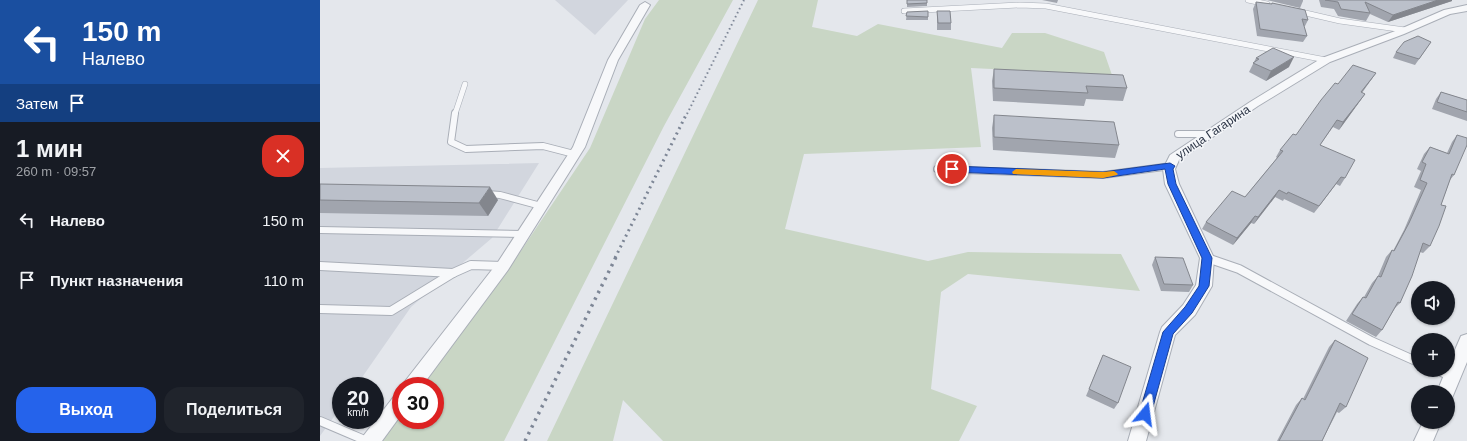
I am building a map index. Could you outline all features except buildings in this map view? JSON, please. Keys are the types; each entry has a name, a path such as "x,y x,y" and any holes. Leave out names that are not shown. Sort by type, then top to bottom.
{"street":[{"path":"1462,0 1467,2"},
{"path":"419,377 503,266 574,154 613,60 647,2"},
{"name":"улица Гагарина","path":"1207,258 1172,184 1169,169 1174,158 1254,104 1326,60 1405,30 1447,12 1467,8"},
{"path":"1137,441 1168,332 1189,310 1204,286 1207,258"},
{"path":"1449,384 1467,342"},
{"path":"371,441 392,413"},
{"path":"1423,441 1429,429"}],"lane":[{"path":"1248,0 1272,6"},
{"path":"904,11 1020,5 1046,6 1326,60"},
{"path":"1287,9 1340,21 1405,30"},
{"path":"465,84 454,117 451,142 466,149 543,146 574,154"},
{"path":"1178,134 1209,134"},
{"path":"937,169 1103,175 1170,166"},
{"path":"476,194 500,194 541,206"},
{"path":"320,230 523,234"},
{"path":"1207,258 1240,270 1371,341 1411,359"},
{"path":"320,309 391,311 453,273 471,265 503,266"},
{"path":"320,266 453,273"},
{"path":"320,421 367,441"}],"shaded area":[{"path":"555,0 628,0 595,35"},
{"path":"539,163 492,238 411,307 362,377 332,377 332,419 320,436 320,168"}],"green space":[{"path":"659,0 733,0 664,126 504,441 382,441 392,427 392,429 444,429 444,377 429,377 508,270 590,148 645,19"},
{"path":"758,0 818,0 812,27 857,36 878,24 1002,48 1012,33 1045,33 1104,52 1112,75 971,68 981,147 804,154 785,229 928,261 968,252 1121,254 1140,291 968,274 941,292 931,389 977,406 959,441 663,441 623,400 613,441 547,441"}],"railway":[{"path":"687,114 744,0"},
{"path":"615,258 687,113"},
{"path":"525,441 616,257"}],"slow traffic":[{"path":"1016,172 1103,175 1114,174"}],"route":[{"path":"952,169 1103,175 1170,166 1169,169 1172,184 1207,258 1204,286 1189,310 1168,332 1145,414"}]}
